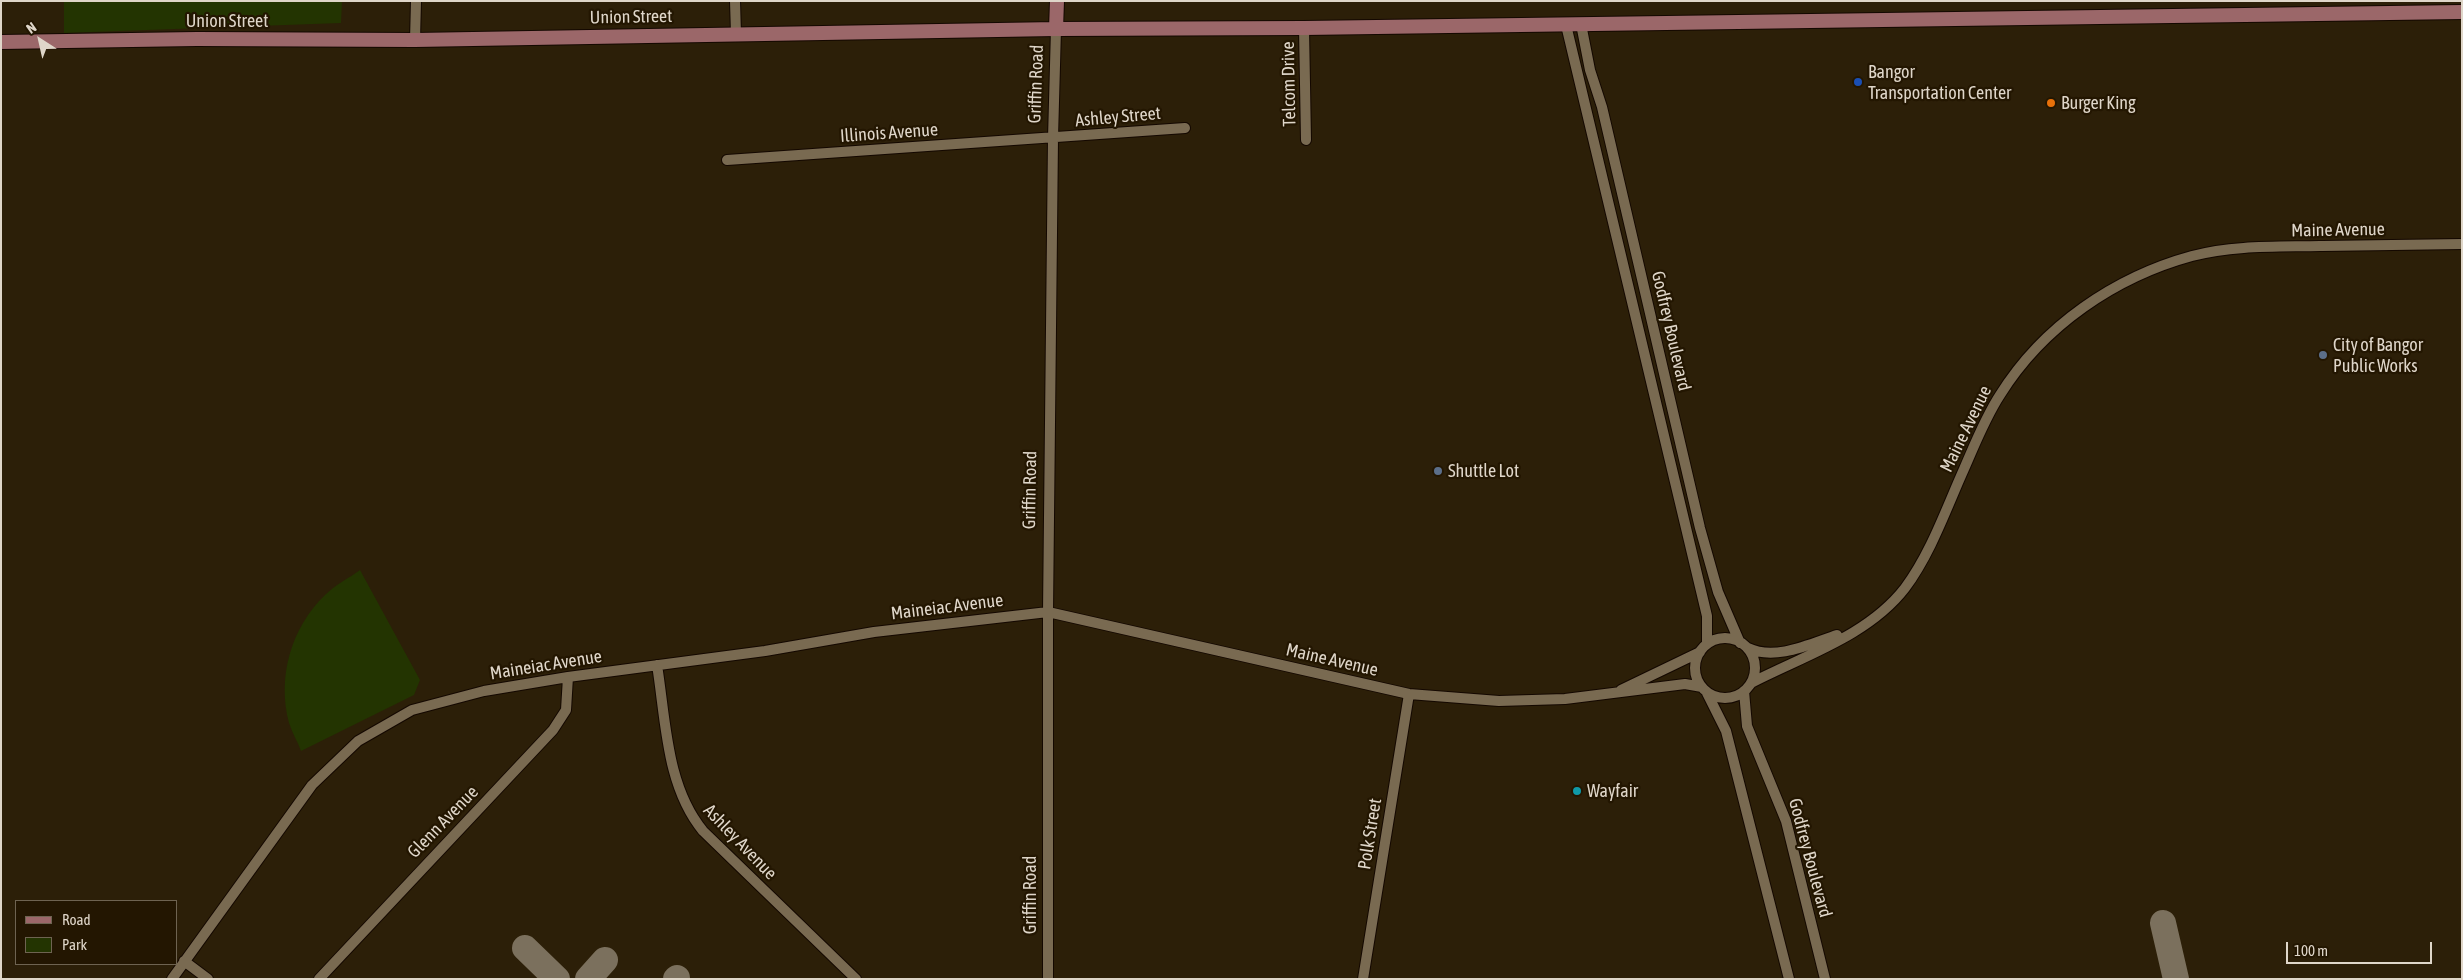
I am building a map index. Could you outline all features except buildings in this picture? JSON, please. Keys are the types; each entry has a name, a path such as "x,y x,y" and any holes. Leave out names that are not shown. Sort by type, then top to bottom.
{"main road":[{"name":"Griffin Road","path":"1056,29 1057,1"},
{"name":"Union Street","path":"1,42 197,39 415,40 1056,29 1566,25 1913,18 2462,12"}],"street":[{"path":"415,40 416,1"},
{"path":"735,1 736,34"},
{"name":"Godfrey Boulevard","path":"1581,24 1590,70 1602,107 1700,528 1718,592 1744,645"},
{"name":"Godfrey Boulevard","path":"1566,25 1707,616 1703,648"},
{"name":"Telcom Drive","path":"1304,28 1306,140"},
{"name":"Griffin Road","path":"1048,979 1048,612 1053,138 1056,29"},
{"name":"Ashley Street","path":"1053,138 1185,128"},
{"name":"Illinois Avenue","path":"727,160 1053,138"},
{"name":"Maine Avenue","path":"1748,687 1862,626 1890,604 1905,588 1919,566 1987,416 2018,369 2040,343 2054,331 2082,308 2114,288 2164,265 2226,249 2462,244"},
{"name":"Maine Avenue","path":"1048,612 1409,694 1499,701 1565,699 1685,684 1705,690"},
{"name":"Maineiac Avenue","path":"172,979 312,785 358,741 412,710 484,690 568,677 765,651 874,632 1048,612"},
{"name":"Maine Avenue","path":"1744,645 1758,653 1788,650 1862,626"},
{"path":"1705,690 1714,696 1730,698 1748,687 1754,665 1744,645 1723,638 1703,648 1696,661 1695,671 1726,731 1789,979"},
{"name":"Maine Avenue","path":"1614,694 1703,648"},
{"name":"Ashley Avenue","path":"657,665 674,775 690,816 703,831 856,979"},
{"name":"Glenn Avenue","path":"319,979 553,730 566,710 568,677"},
{"name":"Godfrey Boulevard","path":"1748,687 1747,726 1786,820 1825,979"},
{"name":"Polk Street","path":"1363,979 1409,694"},
{"path":"184,961 208,979"}],"green space":[{"path":"64,1 342,1 341,23 64,33"},
{"path":"360,570 420,680 414,695 301,751 289,723 286,706 286,671 290,654 303,622 313,608 329,591"}],"taxiway":[{"path":"2163,923 2176,979"},
{"path":"525,948 557,979"},
{"path":"588,979 605,960"}],"place":[{"name":"Bangor Transportation Center","path":"1858,82"},
{"name":"Burger King","path":"2051,103"},
{"name":"City of Bangor Public Works","path":"2323,355"},
{"name":"Shuttle Lot","path":"1438,471"},
{"name":"Wayfair","path":"1577,791"}]}
